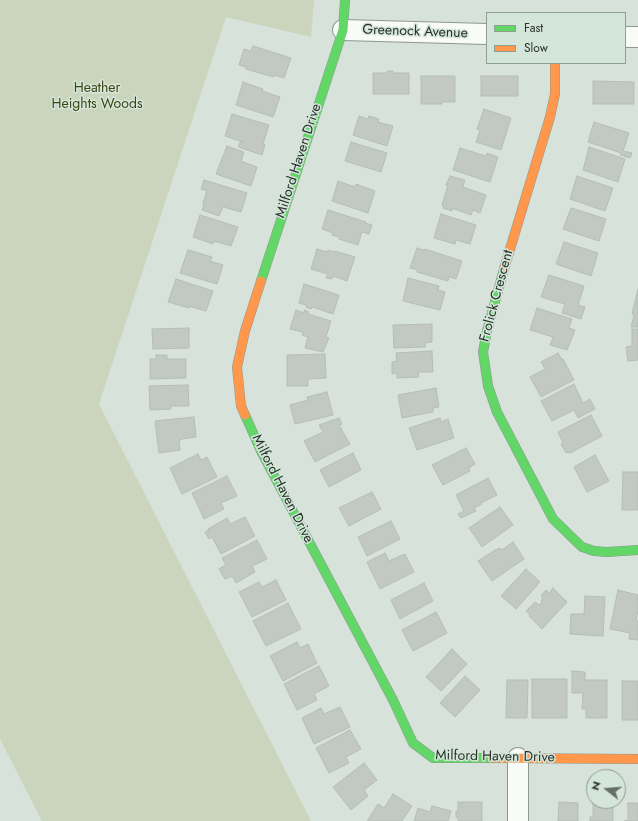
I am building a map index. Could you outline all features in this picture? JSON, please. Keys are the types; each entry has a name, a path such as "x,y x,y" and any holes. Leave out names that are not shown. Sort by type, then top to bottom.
{"street":[{"name":"Milford Haven Drive","path":"345,0 343,30 245,330 237,367 241,406 262,454 385,686 413,743 433,758 638,759"},
{"name":"Greenock Avenue","path":"343,30 486,34"},
{"path":"626,37 638,38"},
{"name":"Frolick Crescent","path":"555,64 555,94 550,117 508,253 487,331 483,352 484,365 488,386 497,412 553,519 582,547 594,551 607,552 638,550"},
{"path":"518,758 518,821"}],"green space":[{"name":"Heather Heights Woods","path":"0,0 314,0 311,37 226,17 99,404 311,821 42,821 0,739"}],"building":[{"path":"253,46 291,58 284,78 275,75 274,77 266,75 246,69 246,67 239,65 244,49 251,51"},
{"path":"388,71 393,71 393,73 409,73 409,94 373,94 373,73 387,73"},
{"path":"421,76 455,76 455,102 442,102 442,104 421,104"},
{"path":"481,76 518,76 518,96 481,96"},
{"path":"593,81 634,82 634,104 593,104"},
{"path":"243,82 263,89 262,91 280,97 273,117 236,105"},
{"path":"484,109 511,118 501,150 476,142 480,130 477,129"},
{"path":"232,114 269,125 263,144 265,145 262,155 241,148 238,146 240,142 243,142 225,136"},
{"path":"359,116 368,119 369,116 379,119 378,122 393,126 387,146 353,135"},
{"path":"594,122 629,133 623,151 632,153 630,158 620,155 621,153 588,142"},
{"path":"351,142 387,153 381,172 345,161"},
{"path":"227,146 244,152 241,161 257,167 251,186 216,174"},
{"path":"589,147 625,159 618,182 583,170"},
{"path":"460,148 486,156 487,153 498,157 490,182 453,170"},
{"path":"450,176 465,180 463,187 486,195 480,213 473,210 471,215 452,208 452,211 443,208 444,206 442,205 448,185 446,185"},
{"path":"577,176 613,188 605,211 570,199"},
{"path":"204,180 247,193 241,212 223,207 219,216 202,210 207,191 201,189"},
{"path":"338,181 355,187 356,184 375,191 368,213 332,201"},
{"path":"571,208 606,219 599,241 563,229"},
{"path":"328,210 372,225 369,234 362,232 358,245 339,239 339,237 332,235 333,233 322,229"},
{"path":"441,214 476,225 470,244 456,240 455,244 434,238"},
{"path":"200,215 238,227 231,246 214,241 213,244 193,237"},
{"path":"564,242 598,253 591,276 556,264"},
{"path":"417,248 425,249 462,261 456,279 449,277 448,281 417,272 418,270 410,268"},
{"path":"317,249 327,252 328,250 335,251 355,257 347,281 333,276 332,279 326,278 328,274 311,269"},
{"path":"188,250 212,257 210,261 223,265 217,284 180,273"},
{"path":"549,275 584,286 578,305 585,307 581,319 562,313 565,304 541,297"},
{"path":"408,278 439,286 438,290 445,292 440,310 403,301"},
{"path":"176,279 213,291 206,311 168,302"},
{"path":"304,284 339,295 333,314 312,307 311,309 306,307 306,305 299,303"},
{"path":"638,289 638,327 631,327 634,315 632,314"},
{"path":"537,308 572,319 569,328 575,330 567,350 550,345 553,337 530,330"},
{"path":"296,310 304,313 304,310 309,312 308,314 331,321 326,337 329,338 323,352 305,348 308,337 302,335 303,332 290,329"},
{"path":"432,324 432,342 425,343 425,347 394,348 393,325"},
{"path":"189,328 189,348 153,349 152,329"},
{"path":"632,329 638,329 638,360 628,361 626,347 632,346"},
{"path":"432,351 433,372 418,372 419,377 397,378 397,373 392,374 392,362 397,361 396,353"},
{"path":"558,353 562,360 563,359 574,380 541,397 530,377 545,369 541,362"},
{"path":"325,354 326,378 308,379 308,386 287,386 287,355"},
{"path":"156,355 167,355 167,359 186,359 186,378 150,379 150,359 156,359"},
{"path":"574,384 583,403 590,399 595,409 578,418 574,410 552,421 541,401"},
{"path":"188,385 189,406 171,406 171,409 150,410 149,386"},
{"path":"436,388 439,407 433,408 433,412 402,418 398,395"},
{"path":"327,392 333,415 295,424 290,405 308,400 307,397"},
{"path":"591,415 602,436 570,453 566,453 561,444 563,443 558,432"},
{"path":"194,417 196,437 181,439 179,441 180,450 159,453 155,421"},
{"path":"339,418 342,424 339,425 350,444 315,462 304,441 323,432 319,425"},
{"path":"440,418 441,422 448,419 454,438 417,450 409,428"},
{"path":"466,448 475,464 469,468 470,471 443,485 432,465"},
{"path":"353,453 361,470 329,487 320,470"},
{"path":"198,454 201,460 207,457 217,477 182,494 170,468"},
{"path":"595,455 609,481 587,492 574,467"},
{"path":"623,472 638,472 638,510 622,510"},
{"path":"227,476 237,496 221,503 224,509 204,519 192,493"},
{"path":"488,478 497,495 474,508 476,511 461,518 458,514 464,511 456,495"},
{"path":"372,492 381,509 349,526 339,508"},
{"path":"500,507 513,525 482,547 469,528"},
{"path":"245,517 255,536 221,554 212,537 209,539 205,532 227,518 230,524"},
{"path":"391,521 400,539 367,556 358,537"},
{"path":"257,540 267,559 252,566 255,572 236,583 232,576 225,579 219,569 226,565 222,558"},
{"path":"513,542 524,559 492,581 478,561 495,550 500,548 502,550"},
{"path":"385,553 389,561 405,554 414,572 380,589 367,562"},
{"path":"526,569 540,582 516,609 501,596"},
{"path":"276,580 286,600 252,617 239,592 259,582 262,587"},
{"path":"424,583 433,601 400,619 391,600"},
{"path":"553,588 567,602 542,629 526,611 535,602 539,605 543,598 541,596 546,590 549,593"},
{"path":"618,590 638,595 638,611 636,620 638,621 638,640 629,639 630,633 610,629"},
{"path":"585,596 605,597 603,636 570,634 571,614 584,614"},
{"path":"288,603 301,629 266,646 253,621"},
{"path":"436,612 447,633 413,651 402,630"},
{"path":"297,642 300,648 308,644 317,663 283,681 270,656"},
{"path":"452,649 467,664 441,691 426,677"},
{"path":"319,666 329,686 314,694 317,700 297,710 284,684"},
{"path":"572,671 585,672 585,680 607,680 607,718 586,718 586,709 582,709 583,693 572,693"},
{"path":"465,676 480,690 455,717 440,703"},
{"path":"532,679 567,679 567,718 532,718"},
{"path":"507,680 528,680 527,718 506,718"},
{"path":"622,681 638,681 638,720 622,720"},
{"path":"340,707 350,727 314,744 302,718 321,708 324,714"},
{"path":"350,730 361,749 346,757 349,763 329,773 316,748"},
{"path":"364,763 377,780 364,790 368,796 351,810 333,787"},
{"path":"393,794 412,806 402,821 367,821 378,804 384,808"},
{"path":"458,802 482,802 482,821 458,821 456,811 458,811"},
{"path":"559,802 578,803 578,821 558,821"},
{"path":"628,803 638,803 638,821 624,821 628,820"},
{"path":"432,806 451,811 448,821 414,821 418,808 430,812"},
{"path":"593,809 613,809 613,821 590,821 590,817 593,817"}],"traffic: fast":[{"path":"261,281 343,30 345,0"},
{"path":"504,269 487,331 483,352 488,386 497,412 553,519 582,547 594,551 607,552 638,550"},
{"path":"245,415 262,453 393,700 413,743 433,758 492,758"}],"traffic: slow":[{"path":"504,269 550,117 555,94 555,64"},
{"path":"245,415 241,406 237,367 245,331 261,281"},
{"path":"492,758 638,759"}]}
